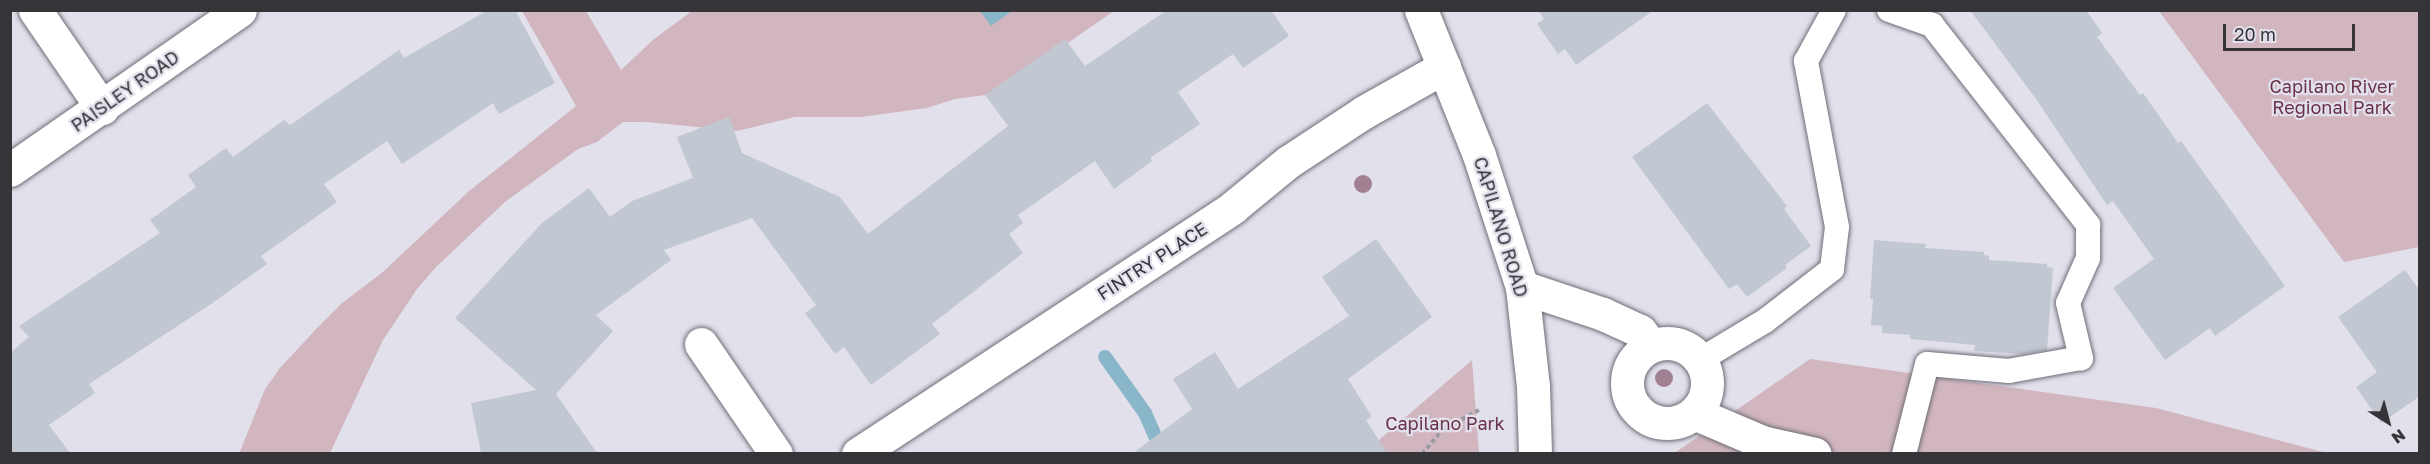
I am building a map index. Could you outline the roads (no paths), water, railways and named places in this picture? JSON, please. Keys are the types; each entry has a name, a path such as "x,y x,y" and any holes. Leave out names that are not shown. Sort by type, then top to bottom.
{"street":[{"path":"34,10 102,108"},
{"name":"PAISLEY ROAD","path":"10,170 240,10"},
{"name":"CAPILANO ROAD","path":"1421,10 1479,155 1522,287 1533,386 1535,453"},
{"name":"FINTRY PLACE","path":"858,453 1232,208 1288,162 1364,112 1444,67"},
{"path":"1522,287 1603,314 1640,331 1651,345"},
{"path":"1664,342 1678,344 1691,350 1700,360 1707,382 1706,394 1694,413 1682,421 1668,424 1654,422 1641,415 1632,405 1627,392 1626,378 1630,364 1639,353 1651,345 1664,342"},
{"path":"701,344 776,453"},
{"path":"1694,413 1762,442 1815,453"}],"lane":[{"path":"1700,360 1766,321 1832,268 1837,227 1806,61 1834,10"},
{"path":"1889,10 1932,25 2088,225 2088,258 2068,303 2081,358 2009,370 1927,364 1904,453"}],"water":[{"path":"980,11 1012,11 991,26"}],"waterway":[{"path":"1105,357 1145,413 1163,454"}],"park label":[{"name":"Capilano River Regional Park","path":"2332,97"},
{"name":"Capilano Park","path":"1445,423"}]}
